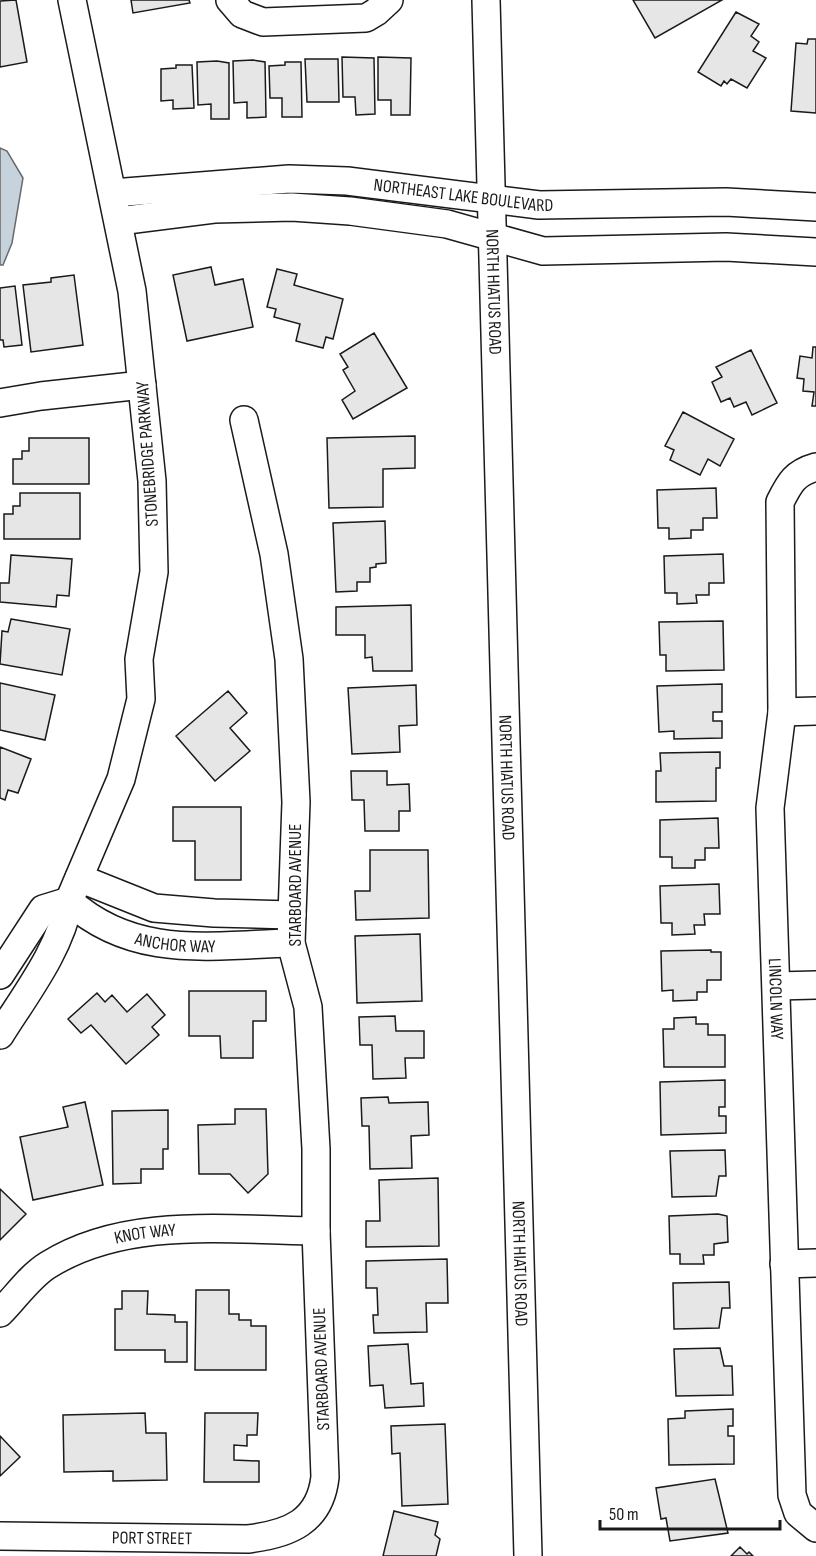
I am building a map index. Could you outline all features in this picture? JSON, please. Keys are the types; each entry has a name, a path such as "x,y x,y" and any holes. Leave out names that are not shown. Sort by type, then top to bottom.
{"street":[{"name":"STONEBRIDGE PARKWAY","path":"0,1035 35,979 66,920 74,889 121,779 141,699 139,659 153,572 152,481 132,291 72,0"},
{"name":"NORTH HIATUS ROAD","path":"486,0 528,1556"},
{"path":"236,7 263,22 354,20 366,18 388,2"},
{"name":"NORTHEAST LAKE BOULEVARD","path":"113,193 230,183 324,180 358,182 539,206 726,202 813,206"},
{"path":"812,251 813,206"},
{"name":"NORTHEAST LAKE BOULEVARD","path":"119,221 214,209 292,207 350,211 447,224 543,251 726,247 812,251"},
{"path":"0,403 40,396 142,385"},
{"name":"STARBOARD AVENUE","path":"244,420 274,554 289,659 296,802 291,943 308,1007 316,1149 316,1231 325,1477 323,1493 317,1505 299,1524"},
{"name":"LINCOLN WAY","path":"808,469 788,486 780,502 782,712 770,808 792,1495 798,1513 814,1527"},
{"path":"782,712 816,711"},
{"path":"0,975 43,909 74,889"},
{"name":"ANCHOR WAY","path":"74,889 154,908 214,913 292,915"},
{"name":"ANCHOR WAY","path":"74,889 86,916 134,939 173,947 291,943"},
{"path":"777,986 816,985"},
{"name":"KNOT WAY","path":"0,1313 47,1265 106,1238 163,1231 316,1231"},
{"path":"784,1264 816,1263"},
{"name":"PORT STREET","path":"0,1536 248,1539 274,1536 299,1524"}],"shaded area":[{"path":"0,148 7,151 23,178 12,243 3,265 0,265"}],"building":[{"path":"16,0 27,62 0,67 0,1"},
{"path":"131,0 189,0 190,3 133,13"},
{"path":"633,0 722,0 655,38"},
{"path":"736,12 759,24 751,36 759,42 753,51 766,58 747,88 731,79 727,84 724,81 721,86 698,72"},
{"path":"808,39 816,39 816,113 791,111 796,43 807,44"},
{"path":"342,57 374,58 375,114 356,115 355,97 343,97"},
{"path":"378,57 411,58 410,115 391,115 391,100 378,100"},
{"path":"305,59 338,59 339,102 307,102"},
{"path":"233,61 265,62 266,117 247,118 247,102 234,103"},
{"path":"197,62 229,63 229,119 211,119 211,104 198,105"},
{"path":"285,62 301,62 302,117 282,117 282,98 270,98 269,66 285,65"},
{"path":"176,65 192,65 194,108 173,109 173,100 161,101 161,69 176,68"},
{"path":"211,267 215,285 243,279 253,327 187,341 173,275"},
{"path":"277,269 297,274 294,285 343,299 333,339 326,337 323,348 296,341 300,324 274,317 276,309 267,307"},
{"path":"74,275 83,345 31,352 23,285 51,282 51,278"},
{"path":"15,286 22,345 4,347 3,340 0,340 0,288"},
{"path":"374,333 407,388 353,419 342,400 355,391 343,370 348,367 340,354"},
{"path":"813,347 816,347 816,406 812,406 814,392 803,391 804,379 797,378 800,356 812,358"},
{"path":"751,350 777,403 752,415 746,402 734,407 730,398 721,402 712,382 722,377 716,367"},
{"path":"683,412 734,439 720,466 708,459 700,475 670,460 674,450 665,446"},
{"path":"415,436 415,468 383,469 383,507 329,508 327,438"},
{"path":"29,438 89,438 89,484 13,484 13,459 22,459 22,451 29,451"},
{"path":"716,488 717,518 703,518 703,530 691,530 691,538 669,539 669,528 658,528 657,490"},
{"path":"20,493 80,493 80,539 4,539 4,514 13,514 13,506 20,506"},
{"path":"385,521 386,563 376,564 376,567 370,568 370,582 357,582 357,591 336,592 333,523"},
{"path":"723,554 724,583 709,583 709,595 696,595 697,603 677,604 677,593 665,593 664,556"},
{"path":"11,555 72,559 69,596 57,595 56,607 0,602 0,583 9,583"},
{"path":"411,605 412,671 373,671 372,657 365,658 365,635 336,635 336,607"},
{"path":"11,619 70,629 62,675 0,664 2,631 8,632"},
{"path":"723,621 724,670 666,671 666,655 660,655 659,622"},
{"path":"0,683 55,695 45,740 0,730"},
{"path":"722,684 722,712 713,712 713,721 722,721 722,738 674,739 674,731 659,732 657,686"},
{"path":"416,685 417,725 399,726 400,752 352,754 348,688"},
{"path":"228,691 247,713 230,728 250,751 215,781 176,736"},
{"path":"0,747 31,759 18,793 8,790 5,800 0,798"},
{"path":"720,752 720,768 716,768 716,801 656,802 656,771 661,771 660,753"},
{"path":"351,771 387,771 387,785 409,784 410,811 399,811 399,831 365,831 364,800 352,800"},
{"path":"173,807 241,807 241,880 195,880 195,841 173,841"},
{"path":"718,818 719,848 705,848 705,860 695,860 695,868 672,868 672,857 660,857 660,820"},
{"path":"370,850 428,850 429,918 356,920 355,891 370,891"},
{"path":"719,884 720,914 704,914 705,925 694,925 695,934 672,935 672,923 661,923 660,886"},
{"path":"420,934 422,1001 357,1003 355,936"},
{"path":"711,950 711,952 721,952 721,980 707,980 707,992 697,992 697,1000 673,1001 673,990 662,991 661,951"},
{"path":"189,991 266,991 266,1021 253,1021 253,1058 221,1058 220,1036 189,1036"},
{"path":"97,993 105,1002 112,995 127,1012 147,994 165,1015 152,1027 159,1035 126,1064 91,1025 81,1033 68,1019"},
{"path":"395,1016 396,1031 424,1031 424,1058 405,1058 406,1078 373,1079 372,1045 360,1045 359,1017"},
{"path":"696,1017 696,1024 708,1024 708,1035 725,1035 725,1067 664,1067 663,1029 674,1029 674,1018"},
{"path":"725,1080 725,1107 719,1107 719,1116 726,1116 726,1133 661,1135 660,1082"},
{"path":"388,1097 389,1103 428,1102 429,1135 411,1136 412,1168 370,1169 369,1126 362,1126 361,1098"},
{"path":"85,1102 103,1185 33,1200 20,1137 68,1127 63,1107"},
{"path":"235,1109 266,1109 268,1174 248,1193 230,1174 199,1174 198,1125 235,1124"},
{"path":"168,1110 168,1149 163,1149 163,1169 141,1169 141,1183 113,1184 112,1111"},
{"path":"725,1150 726,1176 719,1176 716,1196 672,1197 670,1151"},
{"path":"438,1178 439,1246 366,1247 366,1221 380,1221 379,1180"},
{"path":"0,1189 26,1214 0,1240"},
{"path":"718,1214 727,1216 728,1242 714,1244 714,1255 703,1255 704,1264 680,1264 680,1254 670,1254 669,1216"},
{"path":"447,1259 448,1303 426,1303 427,1332 374,1333 373,1315 378,1315 377,1288 366,1288 366,1261"},
{"path":"729,1282 730,1308 722,1308 719,1328 674,1329 673,1283"},
{"path":"196,1290 229,1290 229,1314 239,1314 239,1320 251,1320 251,1326 266,1326 266,1370 195,1370"},
{"path":"122,1291 148,1291 147,1314 175,1315 175,1322 187,1322 187,1362 165,1362 165,1350 115,1350 115,1309 122,1309"},
{"path":"408,1344 411,1384 423,1383 424,1406 385,1408 383,1385 370,1386 368,1346"},
{"path":"720,1348 724,1366 732,1366 733,1395 676,1396 674,1349"},
{"path":"733,1409 733,1426 728,1426 728,1436 734,1436 734,1464 669,1465 668,1419 685,1418 685,1411"},
{"path":"145,1413 146,1433 166,1433 167,1480 113,1481 113,1471 64,1472 63,1415"},
{"path":"205,1413 258,1413 257,1435 247,1435 247,1446 234,1445 234,1460 259,1461 259,1482 204,1482"},
{"path":"445,1424 448,1504 402,1506 400,1453 392,1454 391,1426"},
{"path":"0,1436 20,1457 0,1476"},
{"path":"715,1479 728,1533 670,1541 666,1518 661,1519 656,1488"},
{"path":"394,1511 438,1522 435,1535 440,1539 436,1556 383,1556"},
{"path":"740,1547 747,1554 749,1552 753,1556 731,1556"}]}
